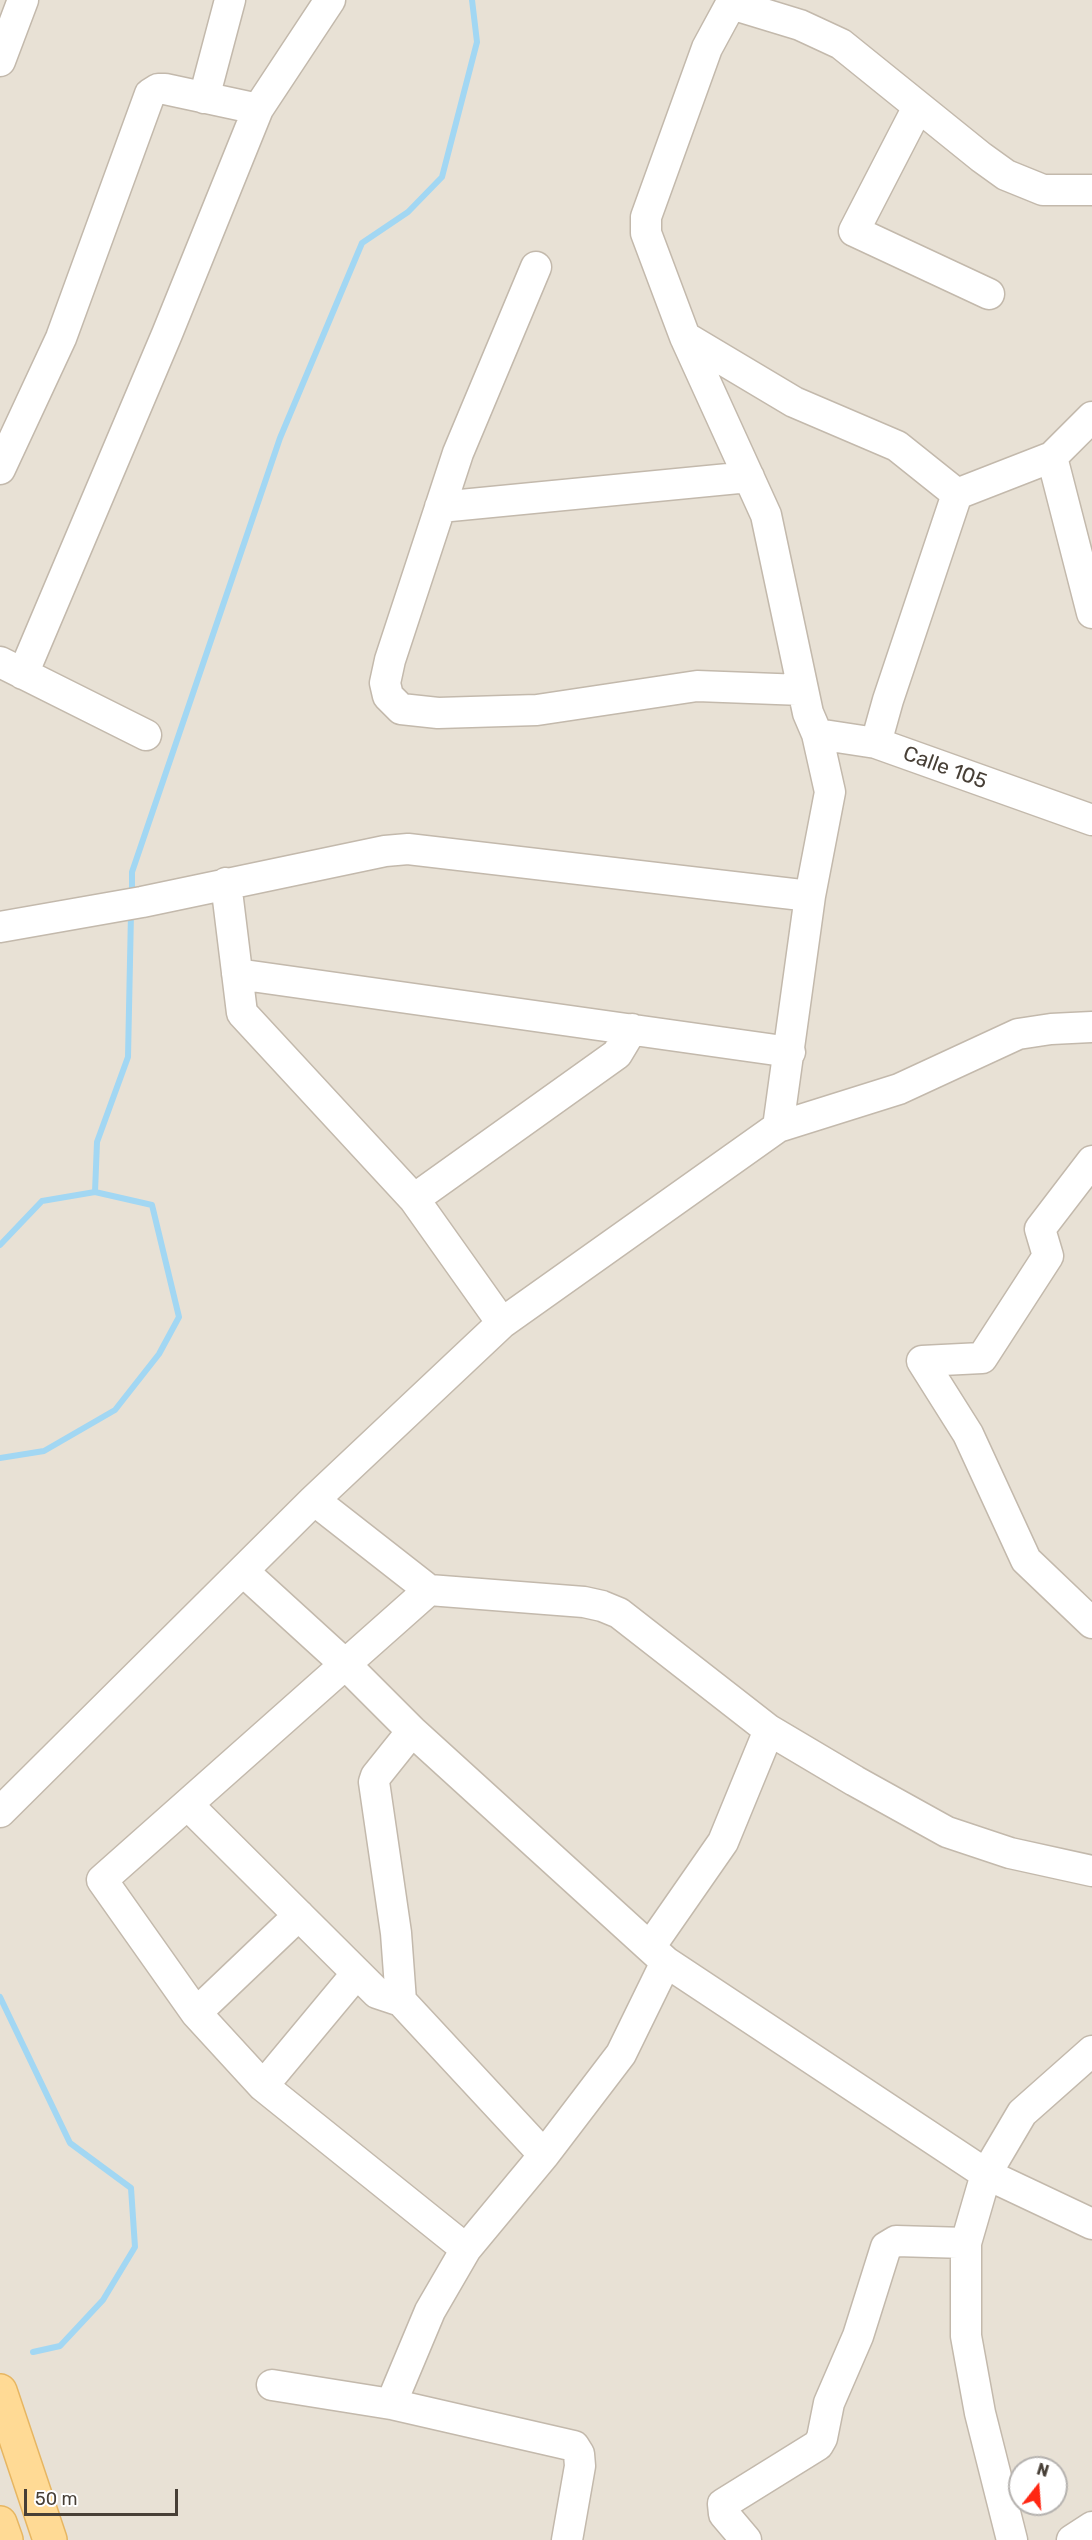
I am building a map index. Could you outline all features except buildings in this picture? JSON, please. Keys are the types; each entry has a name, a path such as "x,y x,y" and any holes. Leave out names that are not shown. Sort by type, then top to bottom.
{"main road":[{"path":"0,2391 50,2540"},
{"path":"22,2459 67,2540"},
{"path":"0,2523 6,2540"}],"street":[{"path":"0,61 23,0"},
{"path":"204,98 230,0"},
{"path":"146,735 11,668 158,356 258,110 330,0"},
{"path":"778,1127 810,896 830,792 809,713 766,515 685,337 646,233 646,217 707,48 732,2 800,25 841,44 890,81 918,107 981,157 1024,183 1043,190 1092,190"},
{"path":"0,468 61,338 150,94 158,89 165,89 258,110"},
{"path":"918,107 854,231 988,294"},
{"name":"Calle 105","path":"536,267 458,453 386,677 388,696 401,709 438,713 537,710 697,686 809,713 876,743 1092,820"},
{"path":"685,337 794,402 897,446 957,494"},
{"path":"957,494 1052,457 1092,417"},
{"path":"1052,457 1092,613"},
{"path":"440,507 749,477"},
{"path":"876,743 888,700 957,494"},
{"path":"0,927 128,905 385,851 408,849 810,896"},
{"path":"226,883 242,1013 414,1199 502,1323"},
{"path":"237,974 790,1052"},
{"path":"0,1812 314,1500 502,1323 778,1127 898,1089 1018,1034 1051,1029 1092,1027"},
{"path":"414,1199 617,1054 632,1029"},
{"path":"1092,1161 1040,1229 1048,1256 982,1358 922,1361 968,1434 1026,1560 1092,1623"},
{"path":"314,1500 429,1590 584,1602 619,1613 769,1730 947,1832 1010,1853 1092,1871"},
{"path":"244,1572 346,1665 412,1731 658,1954 986,2174 1092,2224"},
{"path":"429,1590 102,1880 196,2013 263,2086 466,2249"},
{"path":"391,2404 430,2311 466,2249 544,2155 621,2054 658,1954 723,1842 769,1730"},
{"path":"401,2001 396,1933 374,1782 376,1776 412,1731"},
{"path":"188,1805 376,1993 401,2001 544,2155"},
{"path":"196,2013 299,1916"},
{"path":"263,2086 357,1973"},
{"path":"1012,2540 980,2413 966,2336 966,2243 986,2174 1022,2113 1092,2051"},
{"path":"746,2540 724,2514 723,2504 818,2445 822,2438 830,2403 858,2336 886,2247 896,2241 966,2243"},
{"path":"273,2385 391,2404 574,2446 579,2454 580,2466 567,2540"},
{"path":"1072,2540 1092,2527"}],"shaded area":[{"path":"0,0 1092,0 1092,2540 0,2540"}],"waterway":[{"path":"132,897 132,872 280,438 362,243 408,212 442,177 477,42 472,0"},
{"path":"0,1458 44,1451 115,1410 159,1354 179,1317 152,1205 95,1192 97,1142 128,1057 131,913"},
{"path":"0,1245 42,1201 95,1192"},
{"path":"0,1997 70,2143 131,2188 135,2247 103,2300 60,2346 33,2352"}]}
